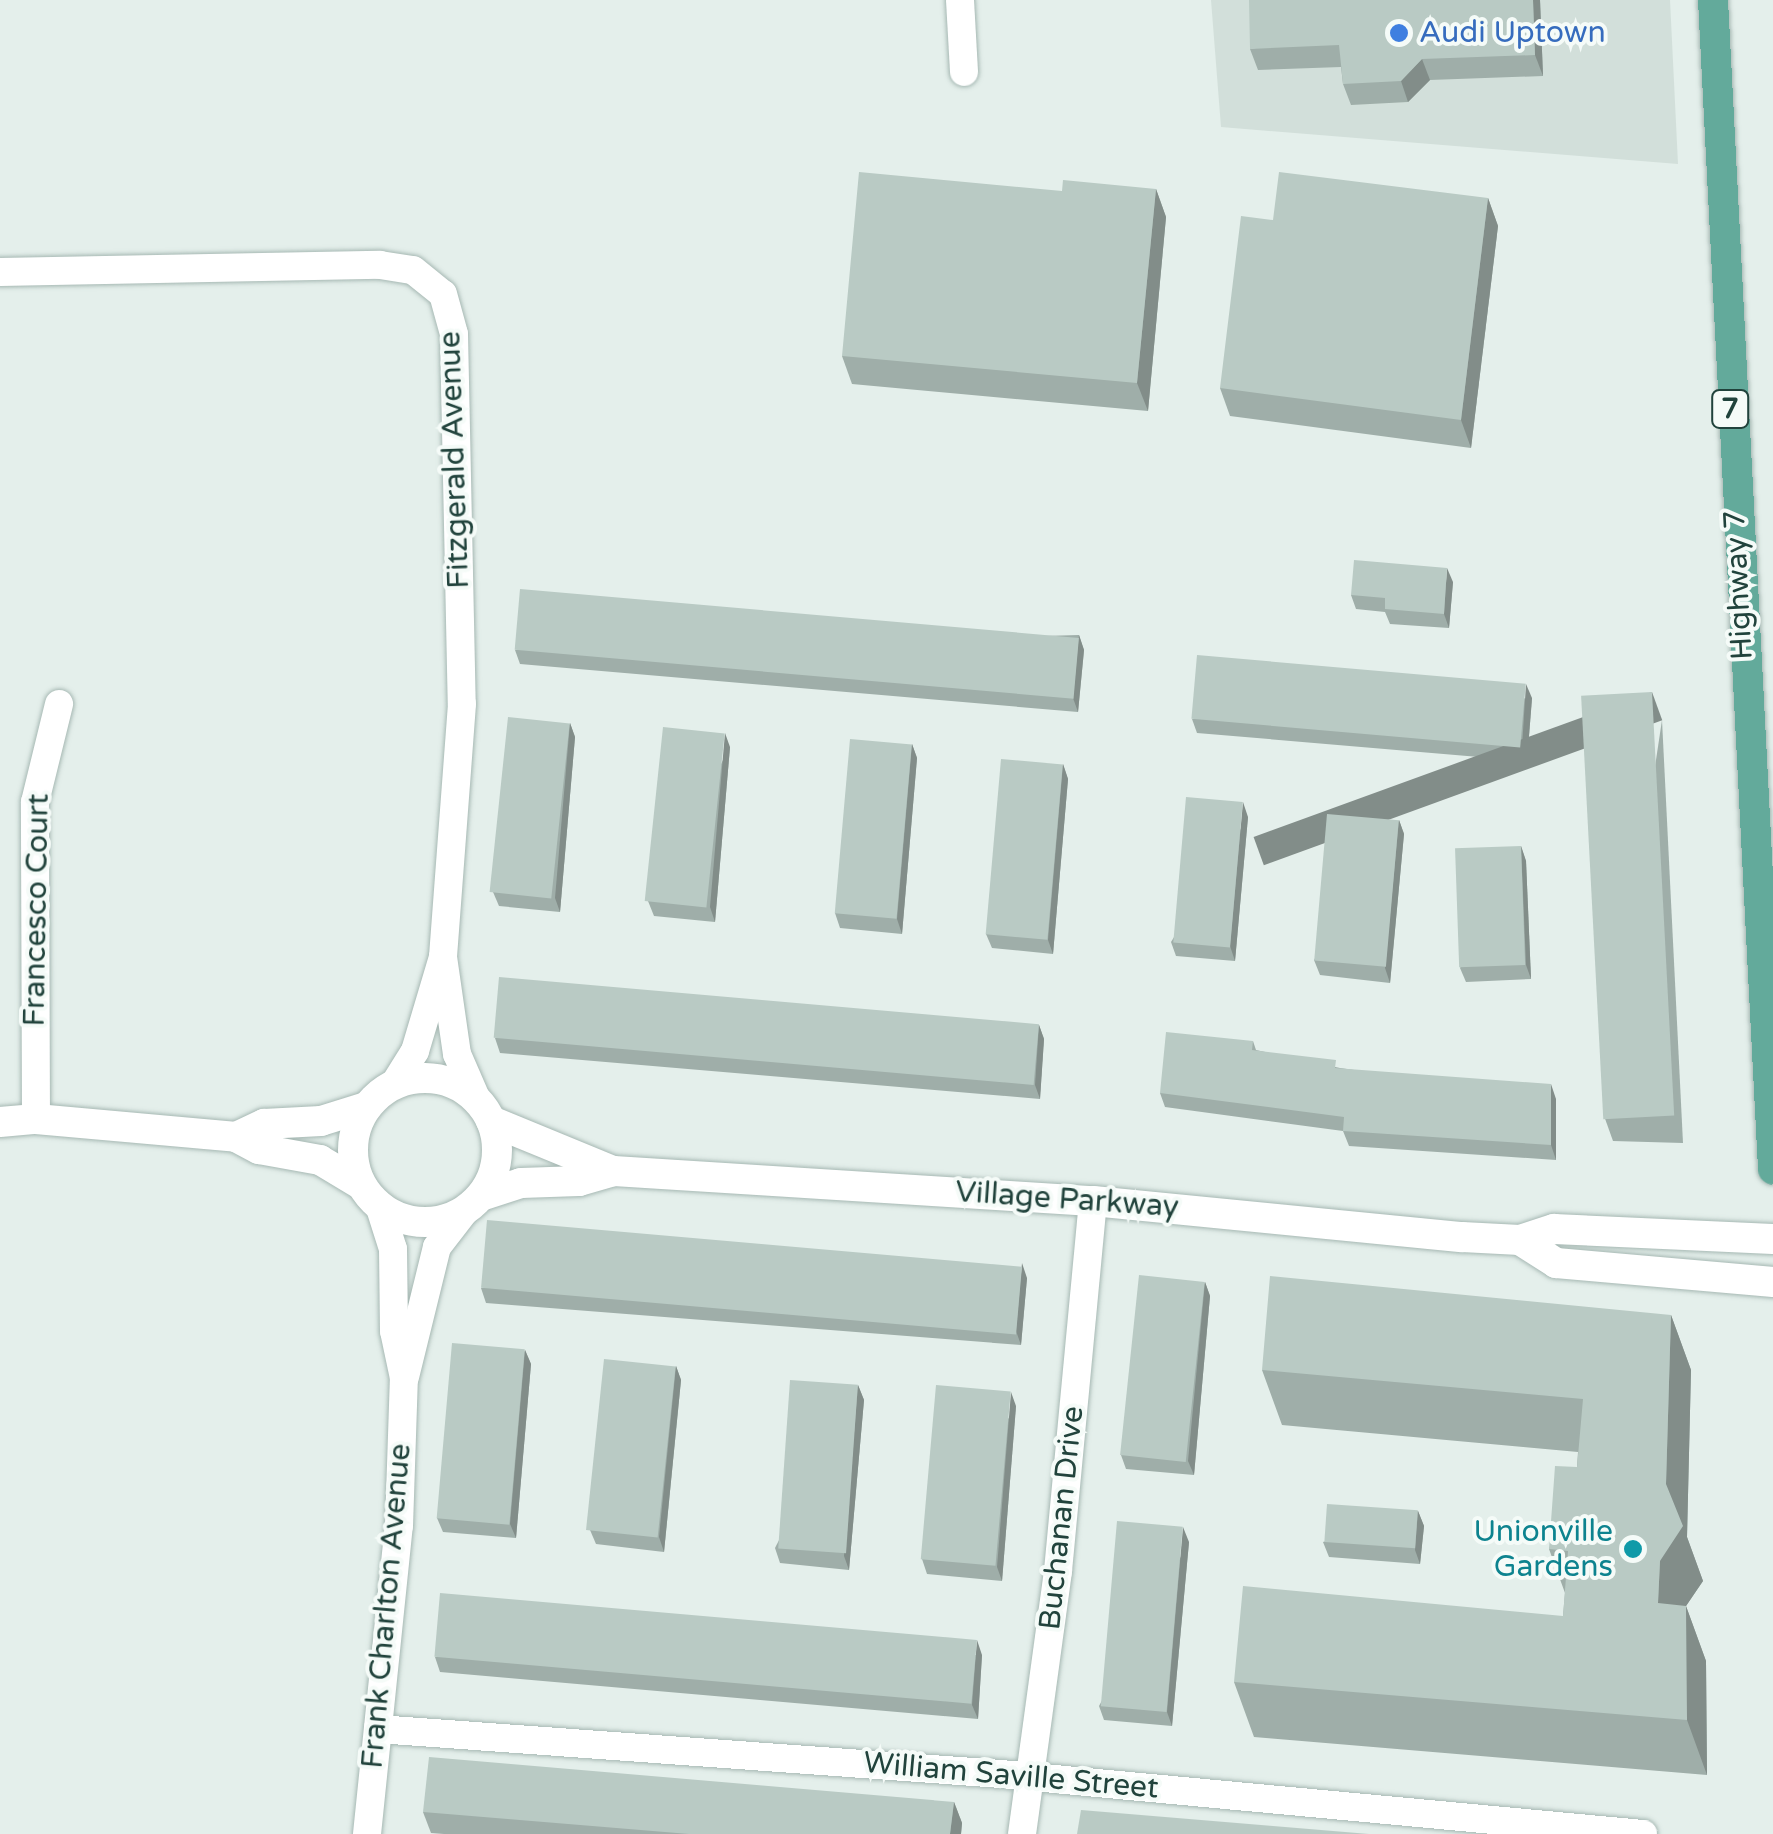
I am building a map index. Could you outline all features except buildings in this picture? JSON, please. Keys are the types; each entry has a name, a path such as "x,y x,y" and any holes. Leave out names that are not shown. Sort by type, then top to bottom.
{"main road":[{"name":"Highway 7","path":"1713,0 1773,1169"},
{"path":"0,1122 36,1119 236,1137 259,1150 320,1160 360,1184 380,1208 421,1223 472,1204 497,1160 484,1110 438,1078 395,1083 366,1107 321,1121 264,1124 236,1137"},
{"path":"360,1184 352,1145 366,1107"},
{"name":"Village Parkway","path":"484,1110 613,1171"},
{"name":"Village Parkway","path":"472,1204 520,1183 579,1180 613,1171 1093,1201 1520,1240 1554,1230 1773,1239"},
{"name":"Village Parkway","path":"1520,1240 1556,1263 1773,1282"}],"street":[{"path":"960,0 964,72"},
{"name":"Fitzgerald Avenue","path":"0,272 380,265 413,270 442,294 454,334 462,704 443,957 415,1051 395,1083"},
{"name":"Francesco Court","path":"36,1119 33,832 39,773 59,704"},
{"name":"Fitzgerald Avenue","path":"443,957 458,1054 484,1110"},
{"name":"Buchanan Drive","path":"1022,1834 1093,1201"},
{"name":"Frank Charlton Avenue","path":"368,1833 399,1526 404,1378 436,1248 472,1204"},
{"name":"Frank Charlton Avenue","path":"380,1208 393,1249 394,1331 404,1378"},
{"name":"William Saville Street","path":"378,1729 1031,1778 1643,1834"}],"shaded area":[{"path":"1211,0 1670,0 1678,164 1221,127"}],"place":[{"name":"Audi Uptown","path":"1399,33"},
{"name":"Unionville Gardens","path":"1633,1549"}]}
